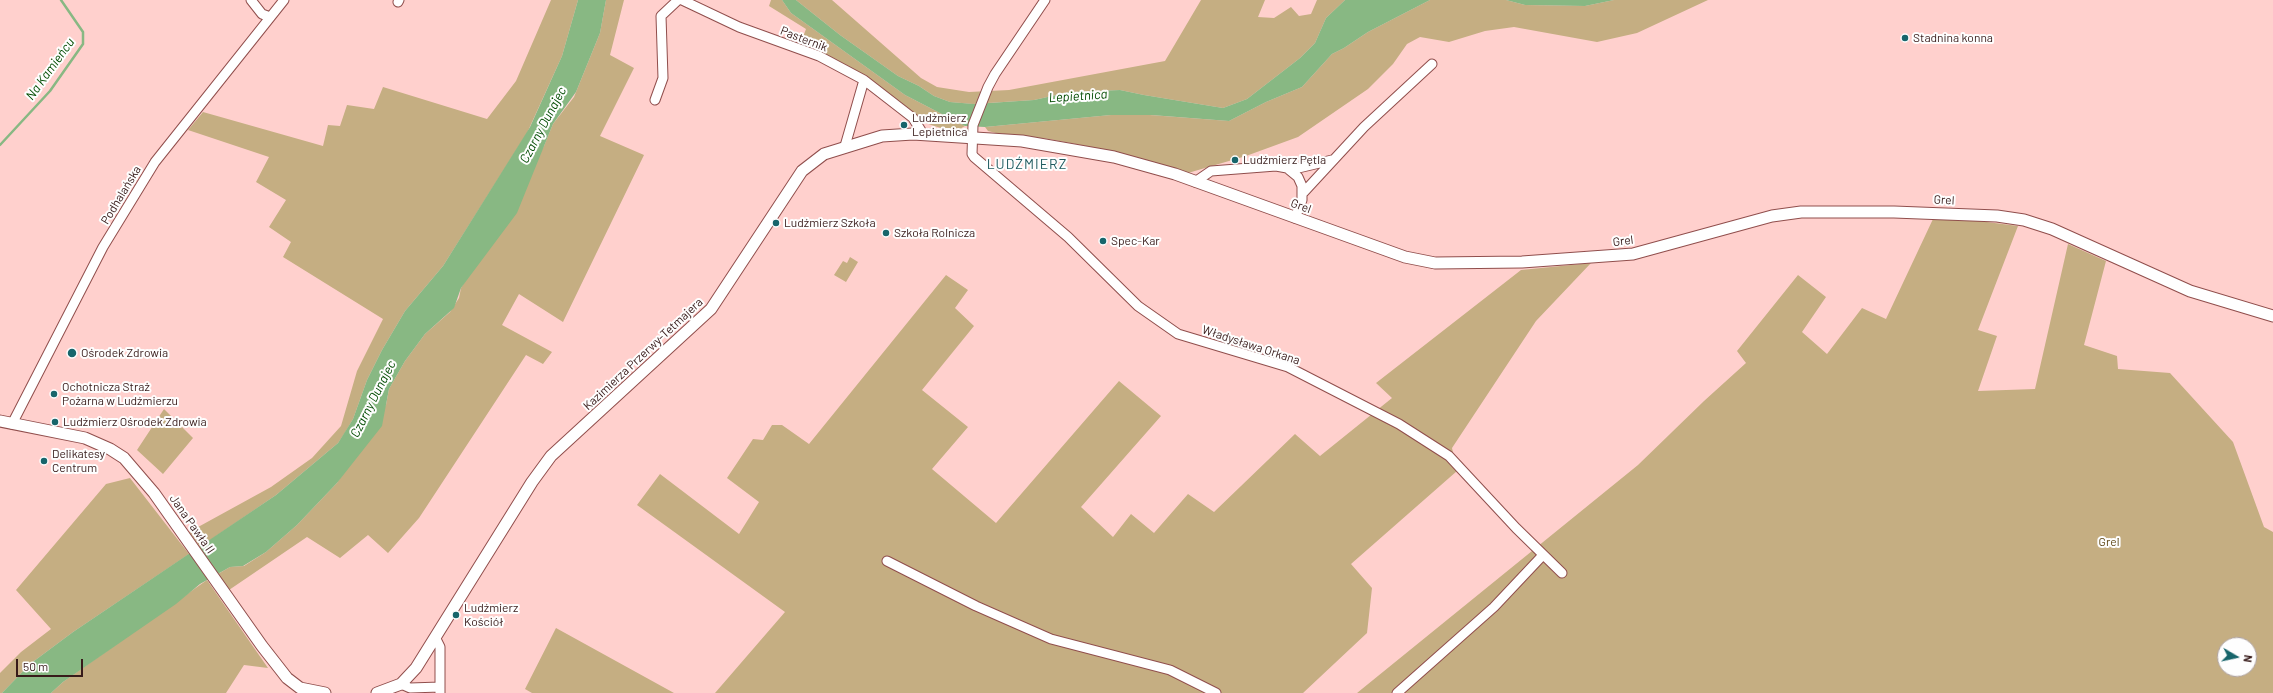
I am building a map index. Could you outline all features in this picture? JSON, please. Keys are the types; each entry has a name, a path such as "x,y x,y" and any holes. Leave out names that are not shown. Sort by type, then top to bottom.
{"street":[{"path":"251,0 262,14 270,17"},
{"name":"Podhalańska","path":"12,424 103,247 155,162 284,0"},
{"path":"655,100 663,78 661,16 678,0"},
{"name":"Pasternik","path":"682,0 739,27 819,56 864,80 913,118 923,134"},
{"path":"972,133 987,90 995,74 1045,0"},
{"path":"1295,218 1303,193 1332,160 1432,64"},
{"path":"845,146 864,80"},
{"name":"Kazimierza Przerwy-Tetmajera","path":"435,637 532,482 547,462 560,447 711,309 726,289 802,171 817,158 845,146 891,135 972,133"},
{"name":"Grel","path":"972,133 1075,148 1146,165 1405,257 1435,263 1466,264 1633,254 1772,216 1801,212 1850,211 1997,216 2024,220 2052,229 2190,291 2273,316"},
{"name":"Władysława Orkana","path":"972,133 972,154 978,161 1068,237 1138,306 1178,334 1288,367 1399,424 1449,456 1516,528 1562,573"},
{"path":"1290,170 1332,160"},
{"path":"1195,182 1210,171 1276,166 1290,170 1301,181 1303,193"},
{"name":"Jana Pawła II","path":"0,421 85,438 110,449 124,458 142,477 175,522 272,660 295,685 325,693"},
{"path":"1397,693 1494,607 1543,555"},
{"path":"887,561 976,606 1050,639 1170,670 1216,693"},
{"path":"377,693 401,684 416,668 435,637"},
{"path":"401,684 410,688 440,690 440,647 435,637"}],"green space":[{"path":"551,0 578,0 562,56 527,133 443,266 405,311 382,350 367,380 353,419 344,434 338,443 276,495 200,547 189,532 271,487 312,458 341,426 357,371 383,319 283,257 291,242 269,227 286,200 256,182 269,157 188,130 203,112 323,146 328,125 340,126 347,105 374,109 383,87 487,119 516,81"},
{"path":"606,0 624,0 610,55 634,68 600,136 644,155 563,322 519,294 502,325 552,352 543,364 526,355 419,518 388,553 368,535 340,558 307,537 229,590 218,574 230,567 244,566 266,552 297,525 337,483 386,405 389,389 405,361 425,334 450,312 459,298 461,288 544,146 553,124 574,97 600,33"},
{"path":"771,0 782,0 791,13 905,95 965,126 958,130 947,130 922,122 875,85 800,45 806,29 769,6"},
{"path":"796,0 832,0 921,78 937,87 969,92 1009,90 1165,61 1201,0 1265,0 1258,17 1274,18 1291,7 1299,16 1311,14 1317,0 1345,0 1326,18 1315,43 1300,58 1247,99 1223,108 1120,90 1070,92 1034,100 973,104 950,102 934,96 919,86 898,76 840,35"},
{"path":"1430,0 1506,0 1525,5 1585,6 1614,0 1708,0 1637,33 1597,42 1514,27 1485,31 1449,42 1420,37 1407,44 1393,64 1368,89 1298,137 1246,156 1188,173 1113,151 1049,139 996,133 988,131 985,127 1111,115 1150,115 1229,121 1266,102 1302,87 1332,54 1368,32"},
{"path":"1933,219 1979,221 2018,226 1978,330 1997,336 1978,391 2035,389 2068,244 2106,261 2084,345 2117,356 2118,369 2170,373 2233,442 2264,527 2273,532 2273,693 1357,693 1638,465 1704,401 1746,363 1737,351 1798,275 1826,297 1802,332 1827,354 1862,308 1886,319"},
{"path":"850,257 858,262 846,282 834,275 843,261 847,263"},
{"path":"1591,263 1536,321 1452,448 1457,471 1351,564 1372,588 1367,633 1303,693 715,693 785,612 637,505 660,474 739,534 759,502 727,478 753,439 763,440 772,425 782,425 809,444 946,275 968,290 955,308 974,326 922,390 968,427 932,469 996,523 1119,381 1161,416 1081,507 1113,537 1131,514 1154,533 1188,494 1214,512 1295,434 1320,456 1392,398 1376,383 1521,270"},
{"path":"164,409 193,438 163,474 137,450"},
{"path":"130,478 189,554 73,632 30,664 2,693 0,693 0,673 21,652 51,629 16,590 106,484"},
{"path":"207,580 268,668 244,665 226,693 51,693 63,682"},
{"path":"556,628 674,693 532,693 525,689"}],"water":[{"name":"Czarny Dunajec","path":"578,0 606,0 600,33 576,92 553,124 517,213 461,288 454,308 425,334 405,361 389,389 382,426 337,483 297,525 266,552 243,566 230,567 200,584 176,604 63,682 51,693 2,693 30,664 73,632 276,495 338,443 353,419 367,380 382,350 405,311 443,266 530,127 562,56"},
{"name":"Lepietnica","path":"782,0 796,0 840,35 898,76 919,86 934,96 950,102 974,104 1034,100 1070,92 1120,90 1223,108 1247,99 1300,58 1315,43 1326,18 1345,0 1430,0 1368,32 1332,54 1302,87 1266,102 1229,121 1151,115 1111,115 985,127 965,126 905,95 791,13"},
{"path":"1506,0 1614,0 1585,6 1525,5"}],"waterway":[{"name":"Na Kamieńcu","path":"0,145 50,91 83,44 83,32 61,0"}],"place":[{"name":"Stadnina konna","path":"1905,38"},
{"name":"Ludźmierz Lepietnica","path":"904,125"},
{"name":"Ludźmierz Pętla","path":"1235,160"},
{"name":"Ludźmierz Szkoła","path":"776,223"},
{"name":"Szkoła Rolnicza","path":"886,233"},
{"name":"Spec-Kar","path":"1103,241"},
{"name":"Ośrodek Zdrowia","path":"72,353"},
{"name":"Ochotnicza Straż Pożarna w Ludźmierzu","path":"54,394"},
{"name":"Ludźmierz Ośrodek Zdrowia","path":"55,422"},
{"name":"Delikatesy Centrum","path":"44,461"},
{"name":"Ludźmierz Kościół","path":"456,615"}],"district":[{"name":"LUDŹMIERZ","path":"1027,164"}]}
